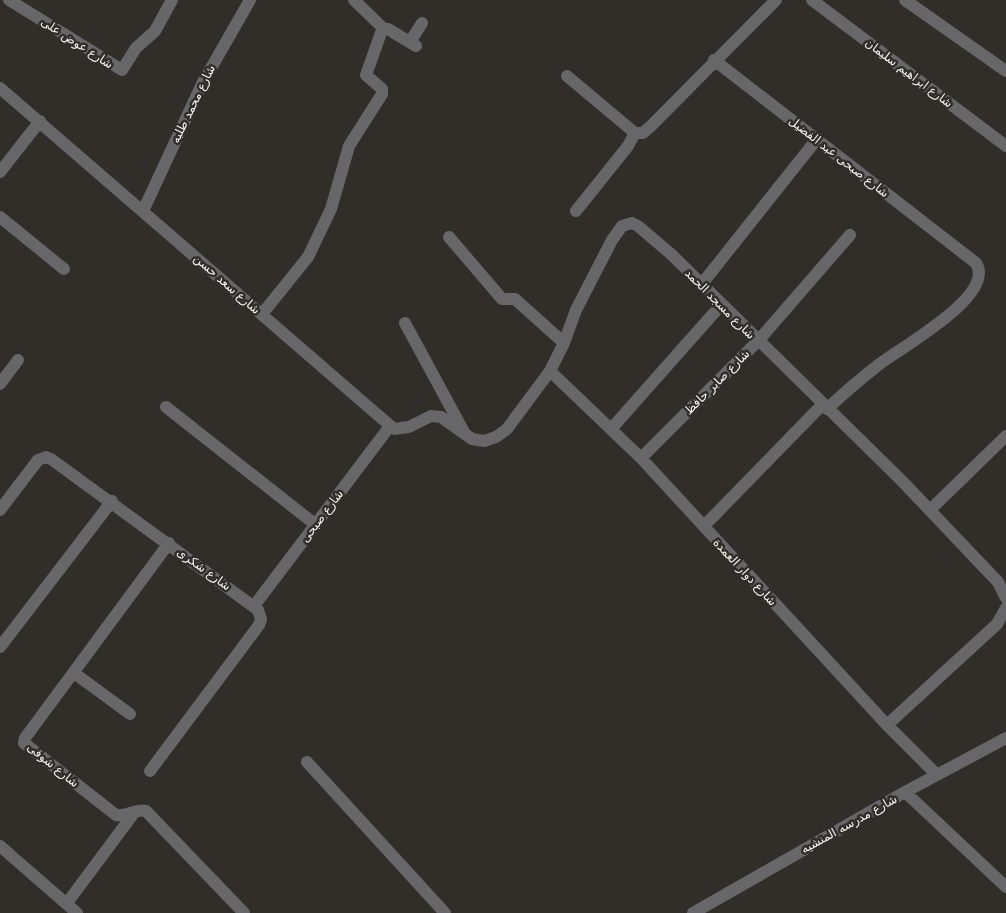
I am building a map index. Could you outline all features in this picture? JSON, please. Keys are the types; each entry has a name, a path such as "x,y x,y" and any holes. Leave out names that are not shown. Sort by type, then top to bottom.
{"street":[{"path":"0,7 4,0"},
{"name":"شارع عوض على","path":"9,0 122,70 136,48 155,31 172,0"},
{"name":"شارع محمد طلبه","path":"143,211 202,84 250,0"},
{"path":"354,0 384,29 413,44 422,24"},
{"path":"566,76 635,133 647,131 714,60 776,0"},
{"name":"شارع ابراهيم سليمان","path":"812,0 1006,146"},
{"path":"905,0 1006,71"},
{"path":"262,314 308,257 331,209 349,146 382,94 382,89 366,75 384,29"},
{"name":"شارع صبحى عبد الفضيل","path":"714,60 976,262 981,272 973,290 954,312 824,407"},
{"name":"شارع سعد حسن","path":"0,88 390,426"},
{"path":"0,172 40,121"},
{"path":"576,211 628,146 635,133"},
{"path":"701,285 817,139"},
{"path":"0,217 64,269"},
{"name":"شارع مسجد الحمد","path":"465,434 472,439 484,441 496,437 508,428 550,371 564,344 594,274 619,229 627,224 638,226 646,231 824,407 1002,578 1006,598"},
{"name":"شارع صابر حافظ","path":"641,458 758,341 850,235"},
{"path":"449,237 502,299 515,299 564,344"},
{"path":"611,429 721,306"},
{"path":"405,323 465,434"},
{"path":"0,384 18,360"},
{"name":"شارع دوار العمدة","path":"550,371 641,458 937,776"},
{"path":"166,406 316,524"},
{"path":"704,526 824,407"},
{"path":"390,426 400,430 431,416 441,418 465,434"},
{"name":"شارع صبحى","path":"254,606 390,426"},
{"path":"930,510 1006,436"},
{"name":"شارع شكرى","path":"0,510 38,460 46,457 112,501 254,606"},
{"path":"0,647 112,501"},
{"name":"شارع شوقى","path":"169,543 25,738 24,743 116,815 125,816 140,810 146,812 244,913"},
{"path":"150,771 259,625 260,614 254,606"},
{"path":"887,724 997,624 1006,608"},
{"path":"74,672 130,714"},
{"name":"شارع مدرسه المنشيه","path":"693,913 905,792 1006,738"},
{"path":"307,762 445,913"},
{"path":"905,792 1006,887"},
{"path":"67,903 134,812"},
{"path":"0,846 77,913"}]}
